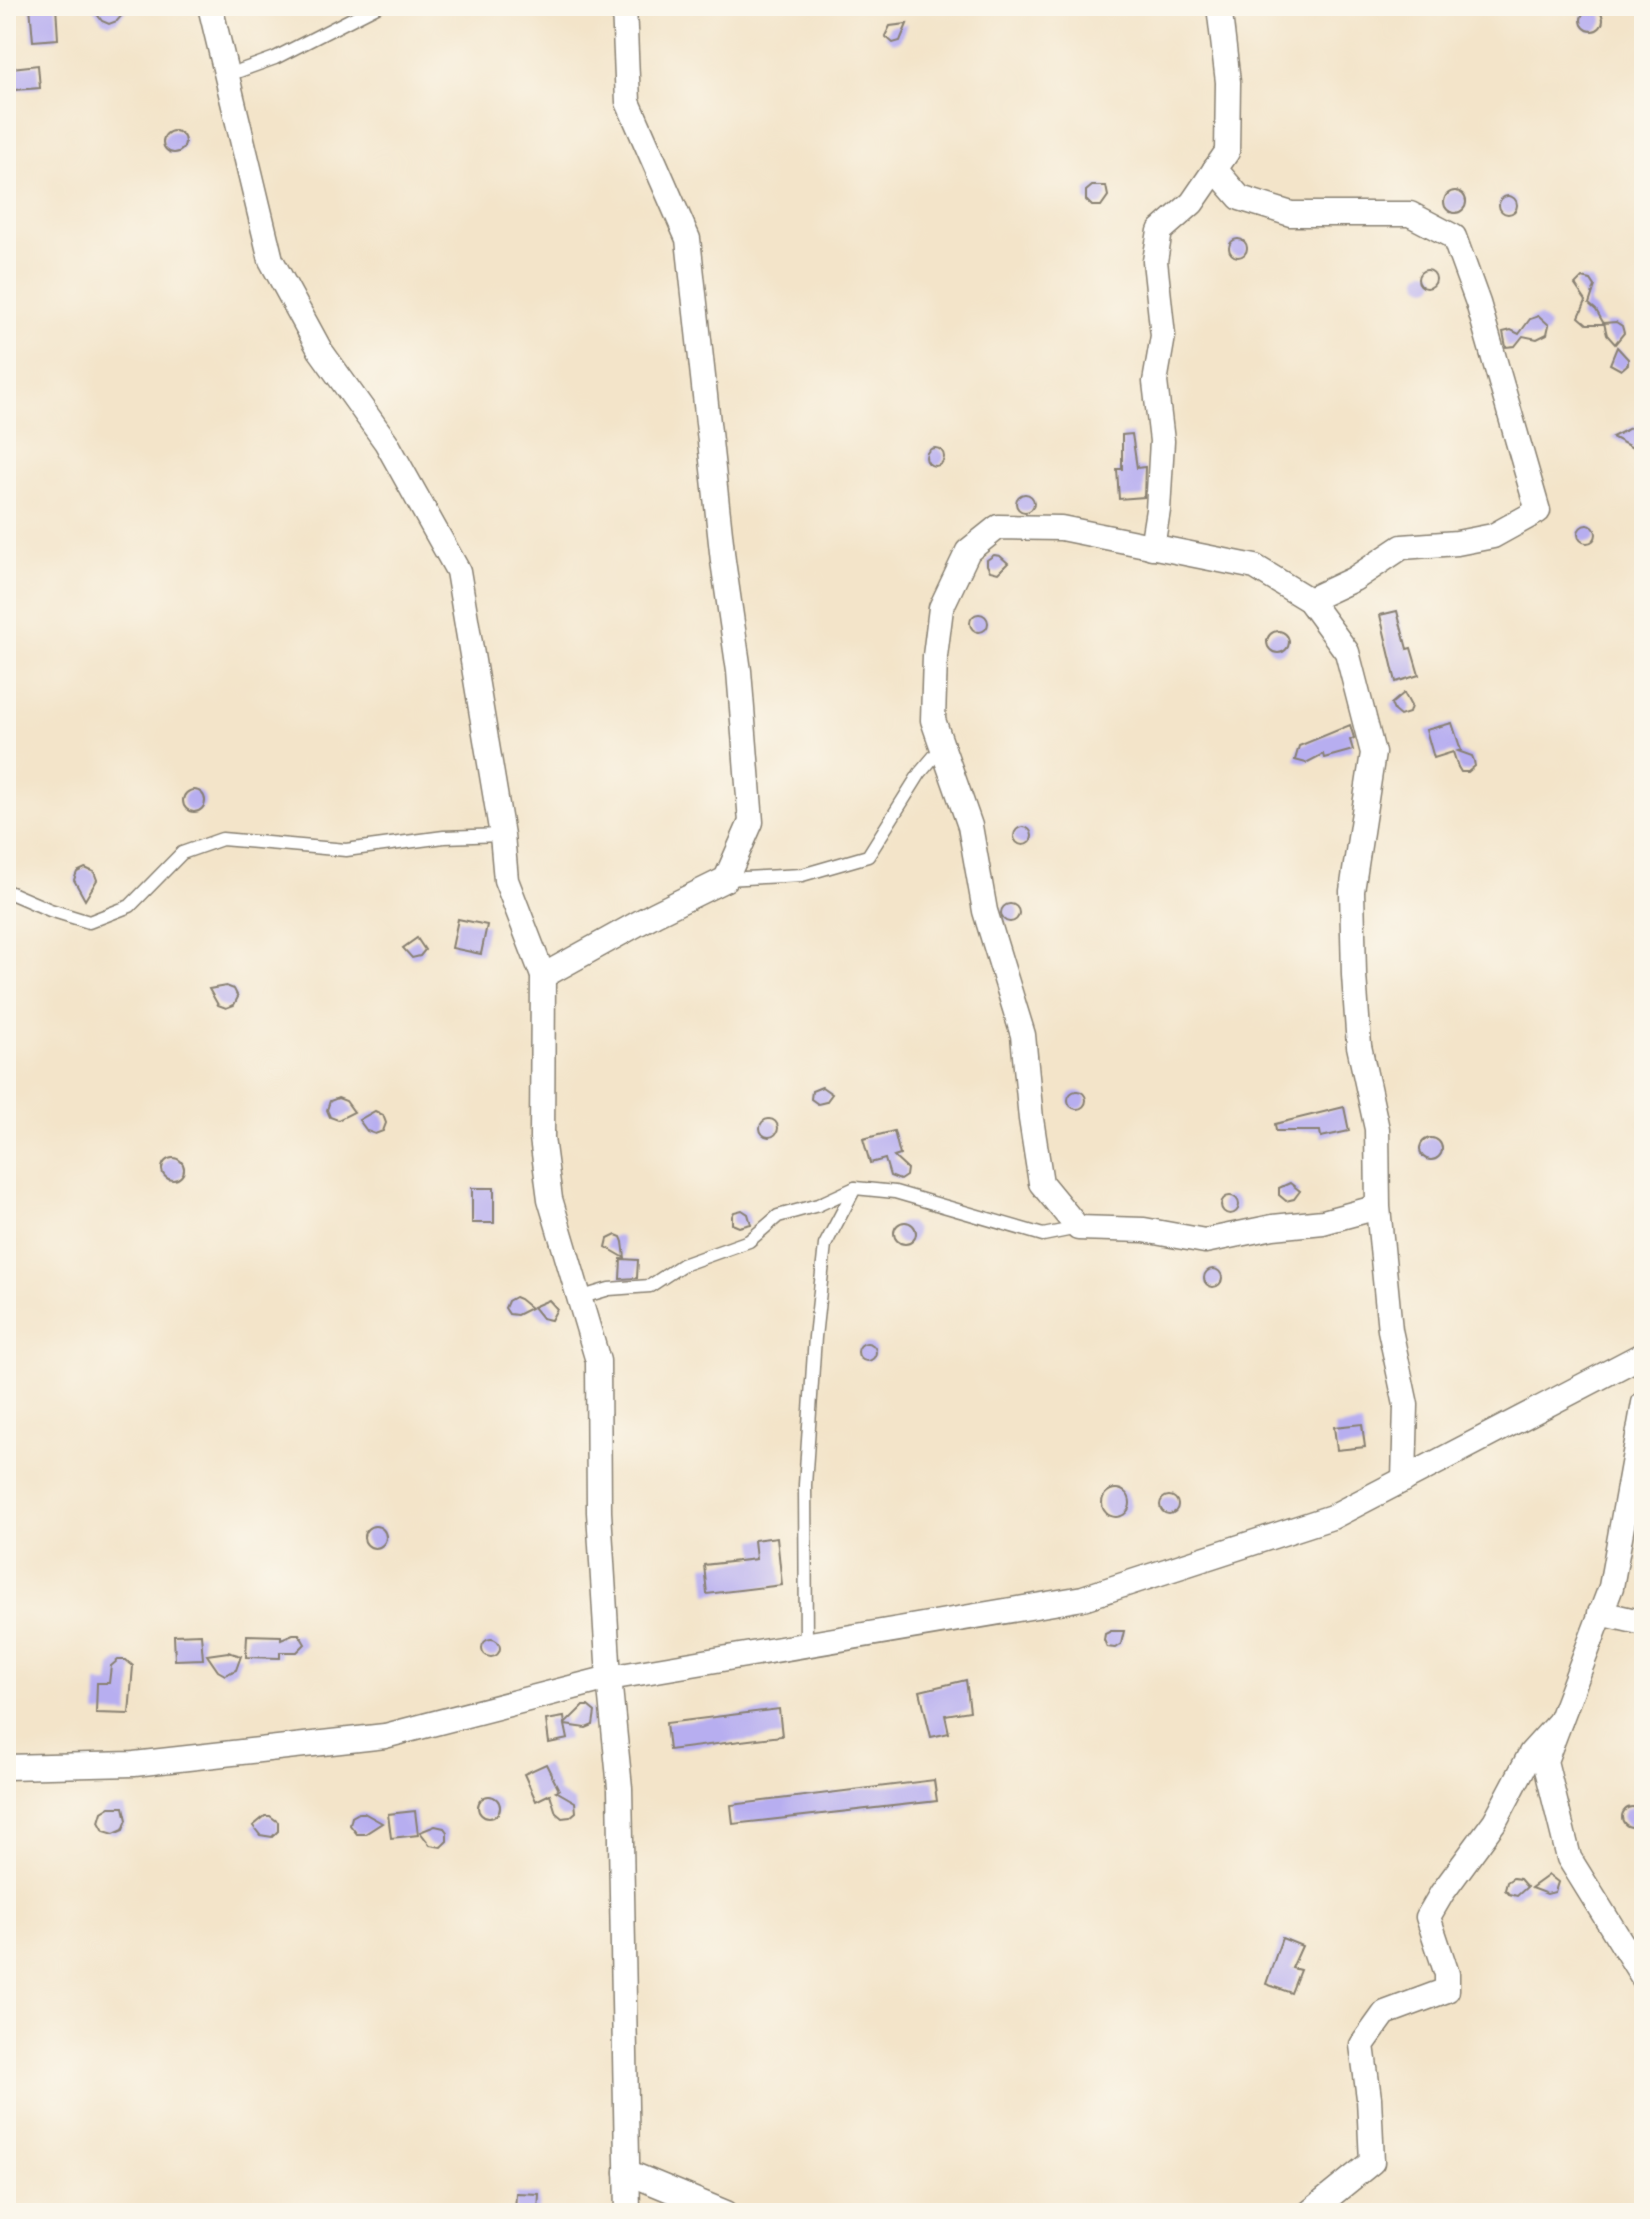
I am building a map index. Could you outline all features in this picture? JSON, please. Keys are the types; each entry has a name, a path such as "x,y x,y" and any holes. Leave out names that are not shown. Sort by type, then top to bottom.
{"street":[{"path":"210,6 271,260 320,350 386,442 458,571 502,835 506,880 543,976 542,1138 550,1199 598,1361 599,1512 609,1678 620,1788 626,1979 628,2213"},
{"path":"543,976 726,879 751,822 739,671 723,561 688,239 628,102 624,6"},
{"path":"1152,547 1158,510 1162,441 1155,382 1163,336 1155,261 1160,231 1192,203 1227,152 1228,82 1219,6"},
{"path":"1215,169 1240,198 1291,214 1410,214 1454,237 1487,333 1538,511 1493,536 1457,543 1402,547 1354,579 1309,600"},
{"path":"1378,1207 1323,1222 1273,1227 1205,1241 1144,1230 1078,1228 1041,1183 1023,1035 985,911 970,826 933,720 935,656 941,608 968,551 998,527 1061,528 1255,567 1309,600 1347,652 1373,753 1352,891 1358,1032 1377,1129 1378,1207 1390,1330 1406,1405 1404,1480"},
{"path":"6,1767 134,1764 385,1736 609,1678 1083,1598 1332,1517 1644,1354"},
{"path":"1644,1403 1611,1587 1545,1761 1569,1858 1644,1979"},
{"path":"1600,1613 1644,1623"},
{"path":"1309,2213 1372,2162 1369,2098 1362,2045 1385,2013 1447,1990 1447,1974 1428,1917 1495,1821 1531,1753 1560,1721"},
{"path":"627,2172 726,2213"}],"lane":[{"path":"228,75 275,58 377,6"},
{"path":"726,879 802,875 868,856 920,773 942,747"},
{"path":"6,891 50,910 89,922 130,906 182,853 222,839 346,850 444,837 502,835"},
{"path":"579,1298 609,1289 650,1286 682,1265 749,1241 778,1216 818,1205 855,1188 895,1192 1043,1235 1078,1228"},
{"path":"806,1646 805,1485 823,1260 825,1245 855,1188"}],"building":[{"path":"30,6 56,6 58,39 33,41"},
{"path":"91,6 130,6 117,21 109,24 102,21"},
{"path":"1592,9 1600,12 1603,20 1600,28 1592,31 1584,28 1581,20 1584,12"},
{"path":"907,24 900,41 893,43 885,36 890,26"},
{"path":"38,65 40,88 15,90 12,68"},
{"path":"174,131 182,134 185,142 182,150 174,153 166,150 163,142 166,134"},
{"path":"1092,186 1106,186 1108,196 1101,206 1092,206 1086,200 1086,191"},
{"path":"1455,191 1463,194 1466,202 1463,210 1455,213 1447,210 1444,202 1447,194"},
{"path":"1508,196 1517,205 1508,214 1499,205"},
{"path":"1238,239 1247,248 1238,257 1229,248"},
{"path":"1427,270 1436,279 1427,288 1418,279"},
{"path":"1582,278 1591,280 1595,286 1589,304 1604,324 1587,324 1579,317 1586,301 1575,285"},
{"path":"1539,316 1549,325 1547,334 1537,339 1523,336 1515,346 1506,347 1503,332 1511,330 1519,334 1530,319"},
{"path":"1616,322 1622,326 1624,333 1615,344 1607,335 1604,323"},
{"path":"1617,347 1628,359 1628,364 1621,370 1610,364"},
{"path":"1644,421 1644,454 1612,437"},
{"path":"1132,434 1137,468 1145,467 1144,497 1119,499 1117,469 1122,469 1122,435"},
{"path":"935,448 944,457 935,466 926,457"},
{"path":"1025,494 1034,503 1025,512 1016,503"},
{"path":"1587,525 1596,534 1587,543 1578,534"},
{"path":"994,555 1008,563 998,573 990,571 987,565 987,560"},
{"path":"1397,611 1407,649 1411,648 1419,675 1396,682 1380,615"},
{"path":"979,614 988,623 979,632 970,623"},
{"path":"1278,631 1286,634 1289,642 1286,650 1278,653 1270,650 1267,642 1270,634"},
{"path":"1404,693 1411,706 1409,713 1400,716 1391,704"},
{"path":"1452,723 1461,750 1458,751 1472,756 1474,761 1475,766 1468,772 1461,772 1453,752 1434,758 1426,730"},
{"path":"1350,725 1354,738 1350,740 1353,750 1324,758 1323,754 1306,763 1295,760 1299,746"},
{"path":"194,790 202,793 205,801 202,809 194,812 186,809 183,801 186,793"},
{"path":"1023,827 1032,836 1023,845 1014,836"},
{"path":"85,868 94,872 97,880 85,900 74,880 77,872"},
{"path":"1010,904 1019,913 1010,922 1001,913"},
{"path":"458,919 487,925 481,954 452,948"},
{"path":"417,938 425,950 420,956 412,958 403,948"},
{"path":"226,986 234,989 238,997 234,1005 226,1008 218,1005 209,989"},
{"path":"822,1087 832,1094 826,1102 818,1104 811,1099 812,1091"},
{"path":"1077,1091 1086,1100 1077,1109 1068,1100"},
{"path":"338,1098 346,1101 354,1112 338,1120 330,1117 327,1110 330,1101"},
{"path":"1344,1107 1349,1131 1321,1137 1320,1131 1276,1131 1275,1124"},
{"path":"375,1111 383,1115 386,1123 383,1131 375,1134 367,1131 359,1120"},
{"path":"769,1119 778,1128 769,1137 760,1128"},
{"path":"894,1131 900,1155 894,1157 907,1169 906,1176 900,1180 890,1176 885,1159 870,1163 863,1139"},
{"path":"1431,1138 1439,1141 1442,1149 1439,1157 1431,1160 1423,1157 1420,1149 1423,1141"},
{"path":"173,1158 181,1161 184,1169 181,1177 173,1180 165,1177 162,1169 165,1161"},
{"path":"1290,1183 1300,1191 1294,1199 1286,1201 1279,1195 1279,1188"},
{"path":"472,1188 494,1188 494,1223 472,1223"},
{"path":"1230,1196 1239,1205 1230,1214 1221,1205"},
{"path":"742,1210 748,1214 751,1224 739,1227 732,1224 732,1216 734,1212"},
{"path":"905,1222 913,1225 916,1233 913,1241 905,1244 897,1241 894,1233 897,1225"},
{"path":"616,1235 623,1242 625,1258 606,1247 608,1239"},
{"path":"621,1259 638,1260 637,1278 620,1279"},
{"path":"1213,1269 1222,1278 1213,1287 1204,1278"},
{"path":"515,1297 531,1308 517,1315 509,1314 505,1308 508,1301"},
{"path":"549,1300 557,1309 551,1320 542,1318 533,1307"},
{"path":"867,1343 876,1352 867,1361 858,1352"},
{"path":"1362,1424 1365,1447 1337,1450 1334,1427"},
{"path":"1116,1489 1126,1493 1130,1503 1126,1513 1116,1517 1106,1513 1102,1503 1106,1493"},
{"path":"1169,1496 1178,1505 1169,1514 1160,1505"},
{"path":"375,1526 383,1529 386,1537 383,1545 375,1548 367,1545 364,1537 367,1529"},
{"path":"777,1537 782,1585 707,1594 704,1565 756,1559 754,1540"},
{"path":"1124,1631 1121,1644 1115,1648 1107,1647 1104,1640 1105,1634"},
{"path":"201,1634 203,1659 175,1660 174,1635"},
{"path":"299,1634 305,1644 297,1652 280,1652 280,1658 246,1657 247,1635 281,1636 281,1639"},
{"path":"491,1639 500,1648 491,1657 482,1648"},
{"path":"228,1652 241,1656 236,1670 225,1675 218,1671 207,1655"},
{"path":"118,1660 126,1660 133,1666 129,1714 96,1713 97,1683 109,1683 111,1666"},
{"path":"966,1680 970,1711 945,1715 949,1733 931,1737 920,1691"},
{"path":"583,1706 595,1712 593,1725 586,1728 565,1725 568,1739 549,1743 546,1720 564,1717 565,1724"},
{"path":"779,1709 782,1736 669,1750 666,1723"},
{"path":"546,1764 559,1790 556,1791 575,1802 576,1812 570,1817 562,1818 556,1813 550,1794 536,1801 524,1774"},
{"path":"934,1780 937,1801 733,1824 731,1805"},
{"path":"489,1796 497,1799 500,1807 497,1815 489,1818 481,1815 478,1807 481,1799"},
{"path":"110,1807 124,1807 127,1820 123,1830 114,1834 104,1831 99,1822 102,1812"},
{"path":"1632,1807 1639,1810 1642,1817 1639,1824 1632,1827 1625,1824 1622,1817 1625,1810"},
{"path":"415,1811 418,1835 391,1838 388,1814"},
{"path":"359,1813 382,1823 365,1834 357,1834 350,1825 352,1817"},
{"path":"265,1816 278,1822 278,1831 272,1837 260,1835 253,1826"},
{"path":"435,1826 447,1832 447,1841 441,1847 430,1845 420,1832"},
{"path":"1549,1875 1558,1882 1555,1892 1547,1894 1531,1888"},
{"path":"1513,1878 1520,1879 1527,1887 1517,1896 1505,1890 1507,1882"},
{"path":"1282,1938 1302,1946 1292,1968 1300,1970 1291,1993 1266,1984"},
{"path":"516,2193 539,2194 538,2213 515,2213"}]}
